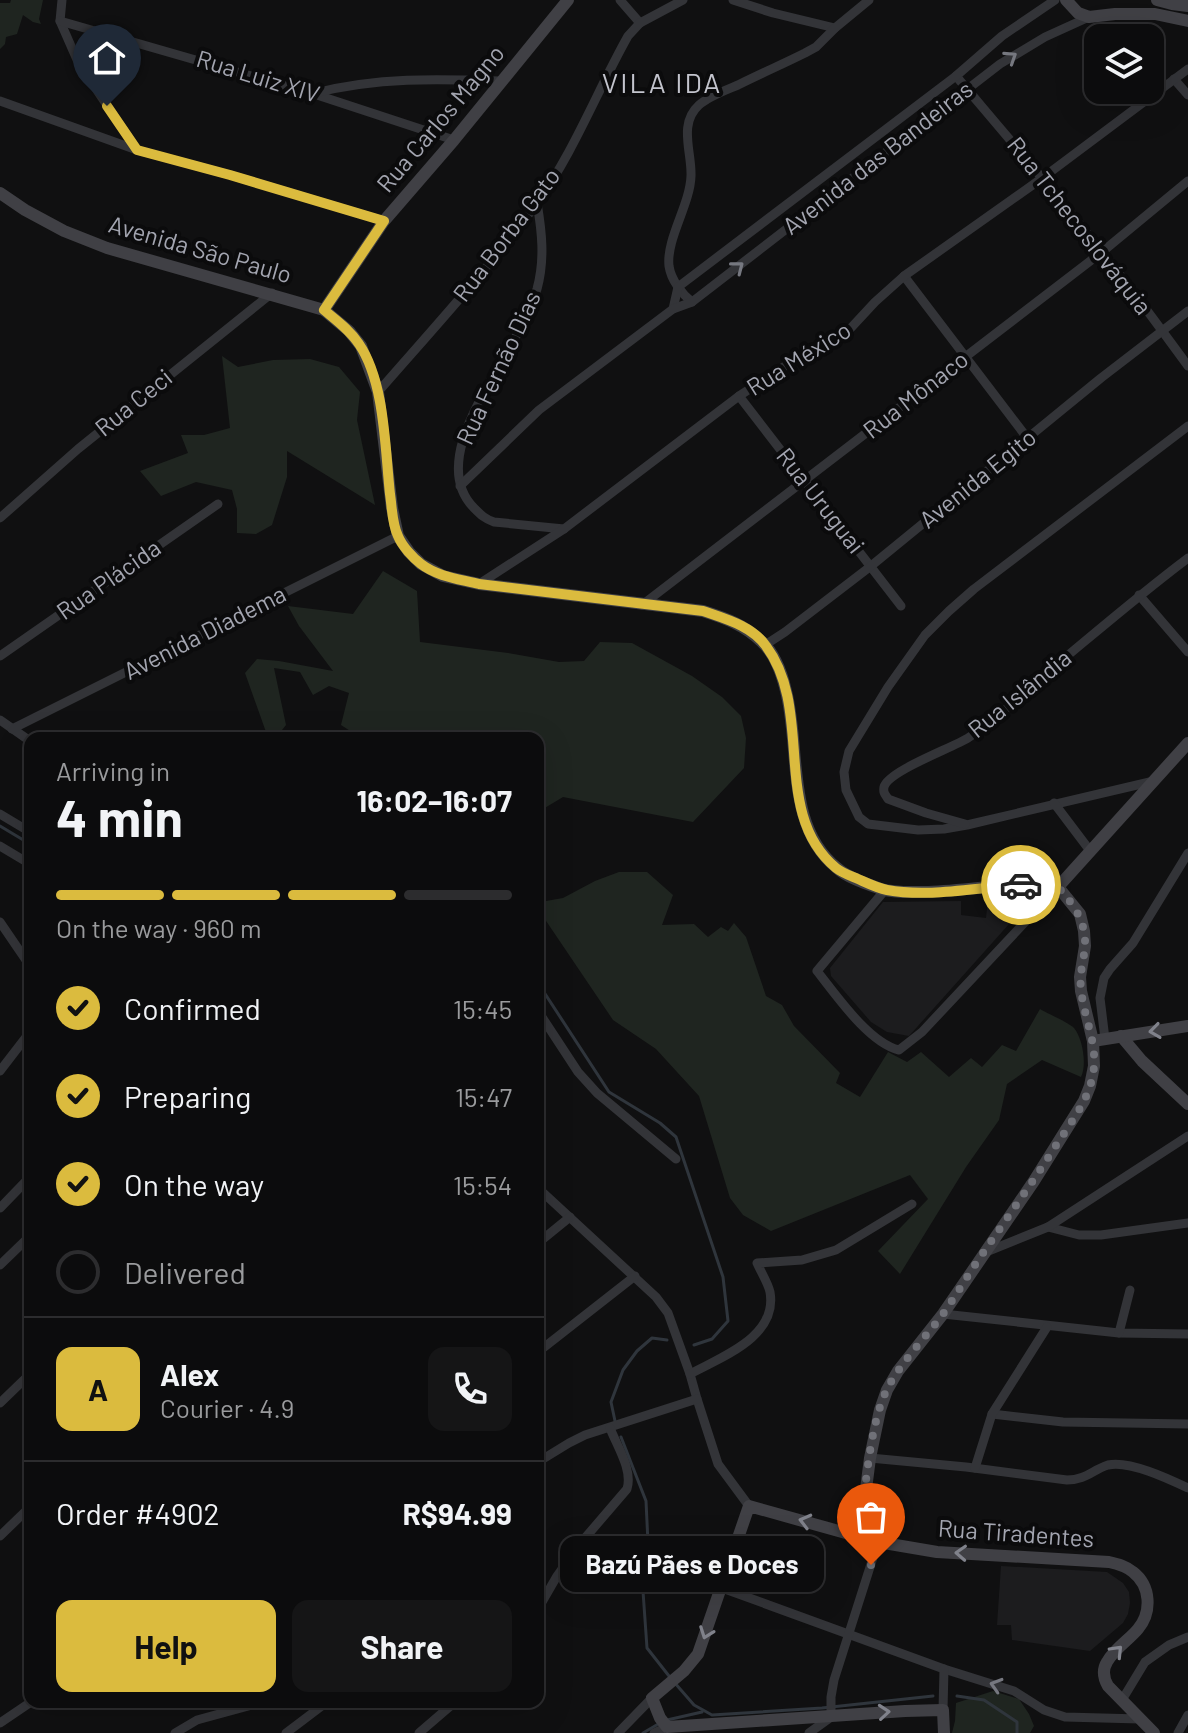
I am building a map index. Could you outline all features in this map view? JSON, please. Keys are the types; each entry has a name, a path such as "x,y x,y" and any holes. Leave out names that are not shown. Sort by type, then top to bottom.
{"main road":[{"name":"Rua Carlos Magno","path":"324,310 384,221 568,0"},
{"path":"1066,0 1078,13 1089,17 1155,14 1188,21"},
{"path":"1157,0 1188,6"},
{"path":"1115,14 1120,12 1126,1"},
{"name":"Avenida São Paulo","path":"0,193 64,231 107,248 324,310 349,331 361,346 378,392 398,536"},
{"path":"398,536 421,564 443,576 479,584 703,611 731,620 765,645 782,673 789,701 803,819 811,838 839,870 885,890 941,892 1040,885 1058,887 1080,914 1085,946 1081,991 1099,1040 1090,1086 1084,1101 1034,1181 887,1390 870,1458 860,1536"},
{"path":"1058,887 1188,743"},
{"path":"1099,1040 1188,1026"},
{"path":"1121,1036 1142,1061 1188,1104"},
{"path":"749,1506 698,1654 653,1701 662,1728 943,1708 944,1733"},
{"name":"Rua Tiradentes","path":"749,1506 878,1542 937,1552 1109,1562 1123,1566 1142,1581 1148,1603 1146,1617 1140,1627 1107,1661 1104,1669 1108,1686 1122,1700"},
{"path":"1122,1700 1154,1733"}],"street":[{"path":"62,0 60,21 78,62 137,150"},
{"path":"620,0 640,23 683,0"},
{"path":"733,0 835,28"},
{"path":"692,302 678,287 669,266 670,251 690,187 687,129 691,116 700,105 723,92 816,47 869,0"},
{"name":"Avenida das Bandeiras","path":"678,287 956,76 1002,36 1055,0"},
{"name":"Avenida das Bandeiras","path":"460,486 539,410 673,309 692,302 967,88 1025,48 1089,17"},
{"name":"Rua Luiz XIV","path":"60,21 314,94 454,140"},
{"name":"Rua Borba Gato","path":"378,392 459,300 537,203 624,44 640,23"},
{"name":"Rua México","path":"479,584 564,529 739,396 849,330 904,276 1188,69"},
{"name":"Rua Tchecoslováquia","path":"956,76 1102,252 1188,366"},
{"path":"1174,79 1188,95"},
{"path":"314,94 347,85 386,80 502,81"},
{"path":"0,101 137,150 384,221"},
{"path":"823,176 833,193"},
{"name":"Rua Mônaco","path":"642,605 1102,252 1188,181"},
{"name":"Rua Fernão Dias","path":"460,486 460,454 472,417 537,291 542,265 542,232 537,203"},
{"path":"904,276 1028,439"},
{"path":"673,309 678,287"},
{"name":"Rua Ceci","path":"0,518 78,449 272,293"},
{"name":"Avenida Egito","path":"765,645 871,566 1188,311"},
{"name":"Rua Uruguai","path":"739,396 901,606"},
{"path":"1156,780 967,825 918,830 868,824 859,817 846,790 844,772 849,751 888,687 925,635 974,589 1188,426"},
{"path":"460,486 469,503 484,518 564,529"},
{"name":"Rua Plácida","path":"0,656 218,504"},
{"name":"Avenida Diadema","path":"12,729 398,536"},
{"name":"Rua Islândia","path":"967,825 888,799 885,785 918,762 967,739 1139,595 1188,558"},
{"path":"1139,595 1188,652"},
{"path":"0,720 24,737"},
{"path":"1054,803 1091,852"},
{"path":"0,814 24,828"},
{"path":"0,846 24,860"},
{"path":"1099,1040 1104,978 1133,943 1188,853"},
{"path":"885,890 817,971 850,1013 888,1047 899,1050 922,1032 1058,887"},
{"path":"0,922 24,957"},
{"path":"544,1024 597,1093 676,1159"},
{"path":"0,1071 24,1040"},
{"path":"983,1253 1048,1227 1188,1136"},
{"path":"0,1208 24,1183"},
{"path":"544,1193 635,1276 668,1313 718,1464 749,1506"},
{"path":"690,1374 750,1341 764,1325 770,1310 770,1292 757,1263 802,1260 836,1250 912,1204"},
{"path":"544,1238 570,1217"},
{"path":"1048,1227 1079,1235 1101,1235 1188,1223"},
{"path":"0,1265 24,1242"},
{"path":"544,1347 635,1276"},
{"path":"1119,1333 1130,1290"},
{"path":"943,1314 1119,1333 1188,1334"},
{"path":"975,1468 992,1414 1047,1327"},
{"path":"0,1403 24,1380"},
{"path":"544,1458 585,1435 697,1399"},
{"path":"992,1414 1063,1422 1188,1424"},
{"path":"544,1599 571,1555 627,1489 630,1481 628,1473 610,1428"},
{"path":"870,1458 1077,1480 1112,1464 1122,1464 1188,1488"},
{"path":"0,1536 24,1513"},
{"path":"809,1733 831,1716 834,1680 878,1542"},
{"path":"722,1588 944,1669 1014,1691 1044,1710 1065,1717 1140,1719"},
{"path":"1122,1700 1145,1662 1169,1645 1188,1637"},
{"path":"943,1708 944,1669"},
{"path":"618,1733 653,1701"},
{"path":"0,1723 24,1707"},
{"path":"175,1733 197,1720 241,1708"},
{"path":"286,1733 319,1708"},
{"path":"419,1733 448,1708"},
{"path":"1178,1733 1188,1715"}],"shaded area":[{"path":"11,0 43,0 39,19 41,24 23,15 17,34 6,37 0,49 0,3 10,3"},
{"path":"222,356 238,367 273,360 310,359 339,367 360,392 357,420 375,505 287,451 287,477 272,525 256,534 237,533 237,509 232,490 196,482 161,496 140,471 188,453 181,435 204,435 230,428"},
{"path":"383,571 417,591 420,642 559,662 584,661 600,642 632,643 692,676 722,697 741,716 746,738 744,768 693,822 563,797 544,808 544,732 352,732 341,725 349,693 329,686 313,695 300,672 274,668 286,725 280,732 266,732 245,673 257,659 333,671 288,606 353,614"},
{"path":"619,872 647,872 673,895 662,925 694,924 708,937 721,927 728,931 734,923 746,937 766,996 782,1005 794,1026 840,1073 836,1083 860,1097 888,1052 907,1062 921,1052 949,1077 971,1058 982,1067 1002,1045 1016,1051 1040,1009 1074,1028 1082,1045 1083,1072 1081,1077 1042,1060 1007,1084 999,1120 900,1274 878,1251 928,1199 910,1175 771,1231 743,1215 730,1198 699,1096 656,1049 613,1020 544,918 544,899 563,898"},
{"path":"1023,891 1028,896 1027,904 909,1036 887,1032 871,1022 831,976 830,968 883,902 961,901 961,915 986,918 988,899"},
{"path":"1001,1566 1107,1572 1123,1583 1129,1592 1128,1614 1123,1623 1090,1651 1012,1640 1011,1625 997,1625"},
{"path":"993,1691 1019,1699 1034,1726 1030,1733 952,1733 956,1703"}],"waterway":[{"path":"0,826 24,840"},
{"path":"544,992 609,1092 660,1123 676,1137 723,1277 728,1321 712,1339 694,1345"},
{"path":"615,1421 611,1402 623,1370 652,1338 667,1340"},
{"path":"621,1437 646,1501 648,1543 642,1577 647,1648 669,1676"},
{"path":"674,1682 694,1705 712,1715 822,1708 933,1696"},
{"path":"957,1696 984,1700 1017,1722 1017,1733"},
{"path":"667,1720 702,1712"},
{"path":"643,1733 660,1723"}],"way so far":[{"path":"871,1565 878,1542 860,1536 870,1458 887,1390 1034,1181 1084,1101 1090,1086 1094,1066 1093,1041 1081,991 1085,946 1080,914 1058,887 1021,885"}],"place":[{"name":"Bazú Pães e Doces","path":"871,1565"}],"district":[{"name":"VILA IDA","path":"662,83"}],"route":[{"path":"107,106 137,150 384,221 324,310 349,331 361,346 370,366 378,392 398,536 421,564 443,576 479,584 703,611 731,620 765,645 782,673 789,701 803,819 811,838 839,870 885,890 941,892 1021,885"}]}
